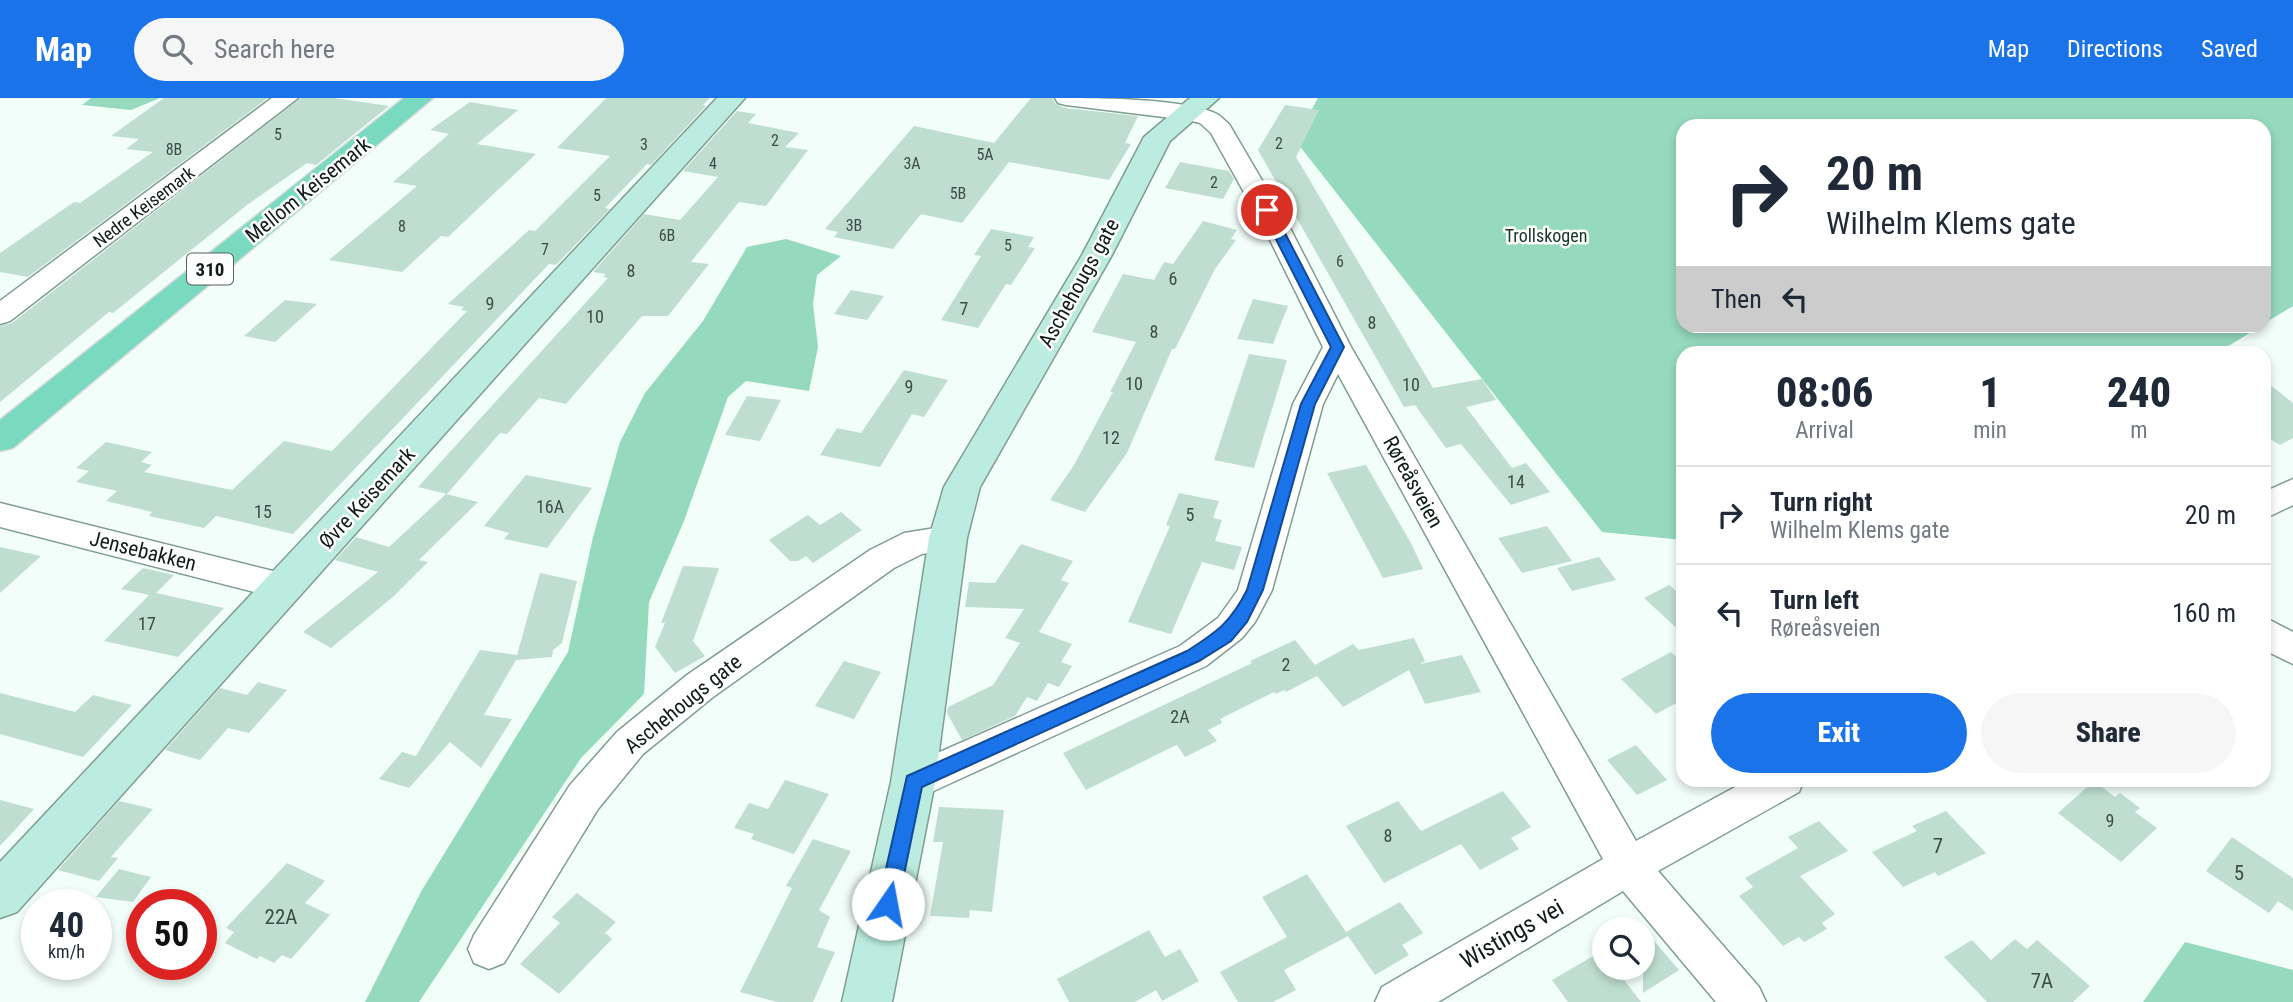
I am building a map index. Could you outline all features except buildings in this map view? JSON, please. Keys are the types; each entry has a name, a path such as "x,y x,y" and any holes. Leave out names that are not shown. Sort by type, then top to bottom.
{"main road":[{"name":"Mellom Keisemark","path":"0,439 420,98"},
{"name":"Øvre Keisemark","path":"0,897 732,98"},
{"name":"Aschehougs gate","path":"867,1002 914,782 948,538 962,487 1097,255 1158,137 1197,106"}],"street":[{"name":"Nedre Keisemark","path":"0,315 287,98"},
{"name":"Røreåsveien","path":"1066,98 1197,106 1221,129 1279,230 1337,347 1628,866"},
{"path":"914,782 1193,656 1225,636 1241,617 1255,590 1308,404 1337,347"},
{"path":"2271,503 2293,491"},
{"name":"Jensebakken","path":"0,515 285,587"},
{"name":"Aschehougs gate","path":"489,949 584,797 630,743 700,686 882,559 916,542 948,538"},
{"path":"2271,636 2293,650"},
{"name":"Wistings vei","path":"1397,1002 1628,866 1772,787"},
{"path":"1628,866 1744,1002"}],"green space":[{"path":"91,98 160,98 131,110 82,105"},
{"name":"Trollskogen","path":"1318,98 2293,98 2293,306 2271,319 2271,119 1676,119 1676,333 2250,333 2228,346 1676,346 1676,539 1602,532 1295,140"},
{"path":"786,239 841,256 817,275 813,304 818,347 809,391 746,381 728,397 684,521 649,602 644,694 581,758 419,1002 365,1002 422,890 568,652 593,537 620,442 645,393 703,321 747,247"},
{"path":"2185,942 2293,970 2293,1002 2143,1002"}],"route":[{"path":"888,904 914,782 1193,656 1225,636 1241,617 1255,590 1308,404 1337,347 1267,210"}]}
